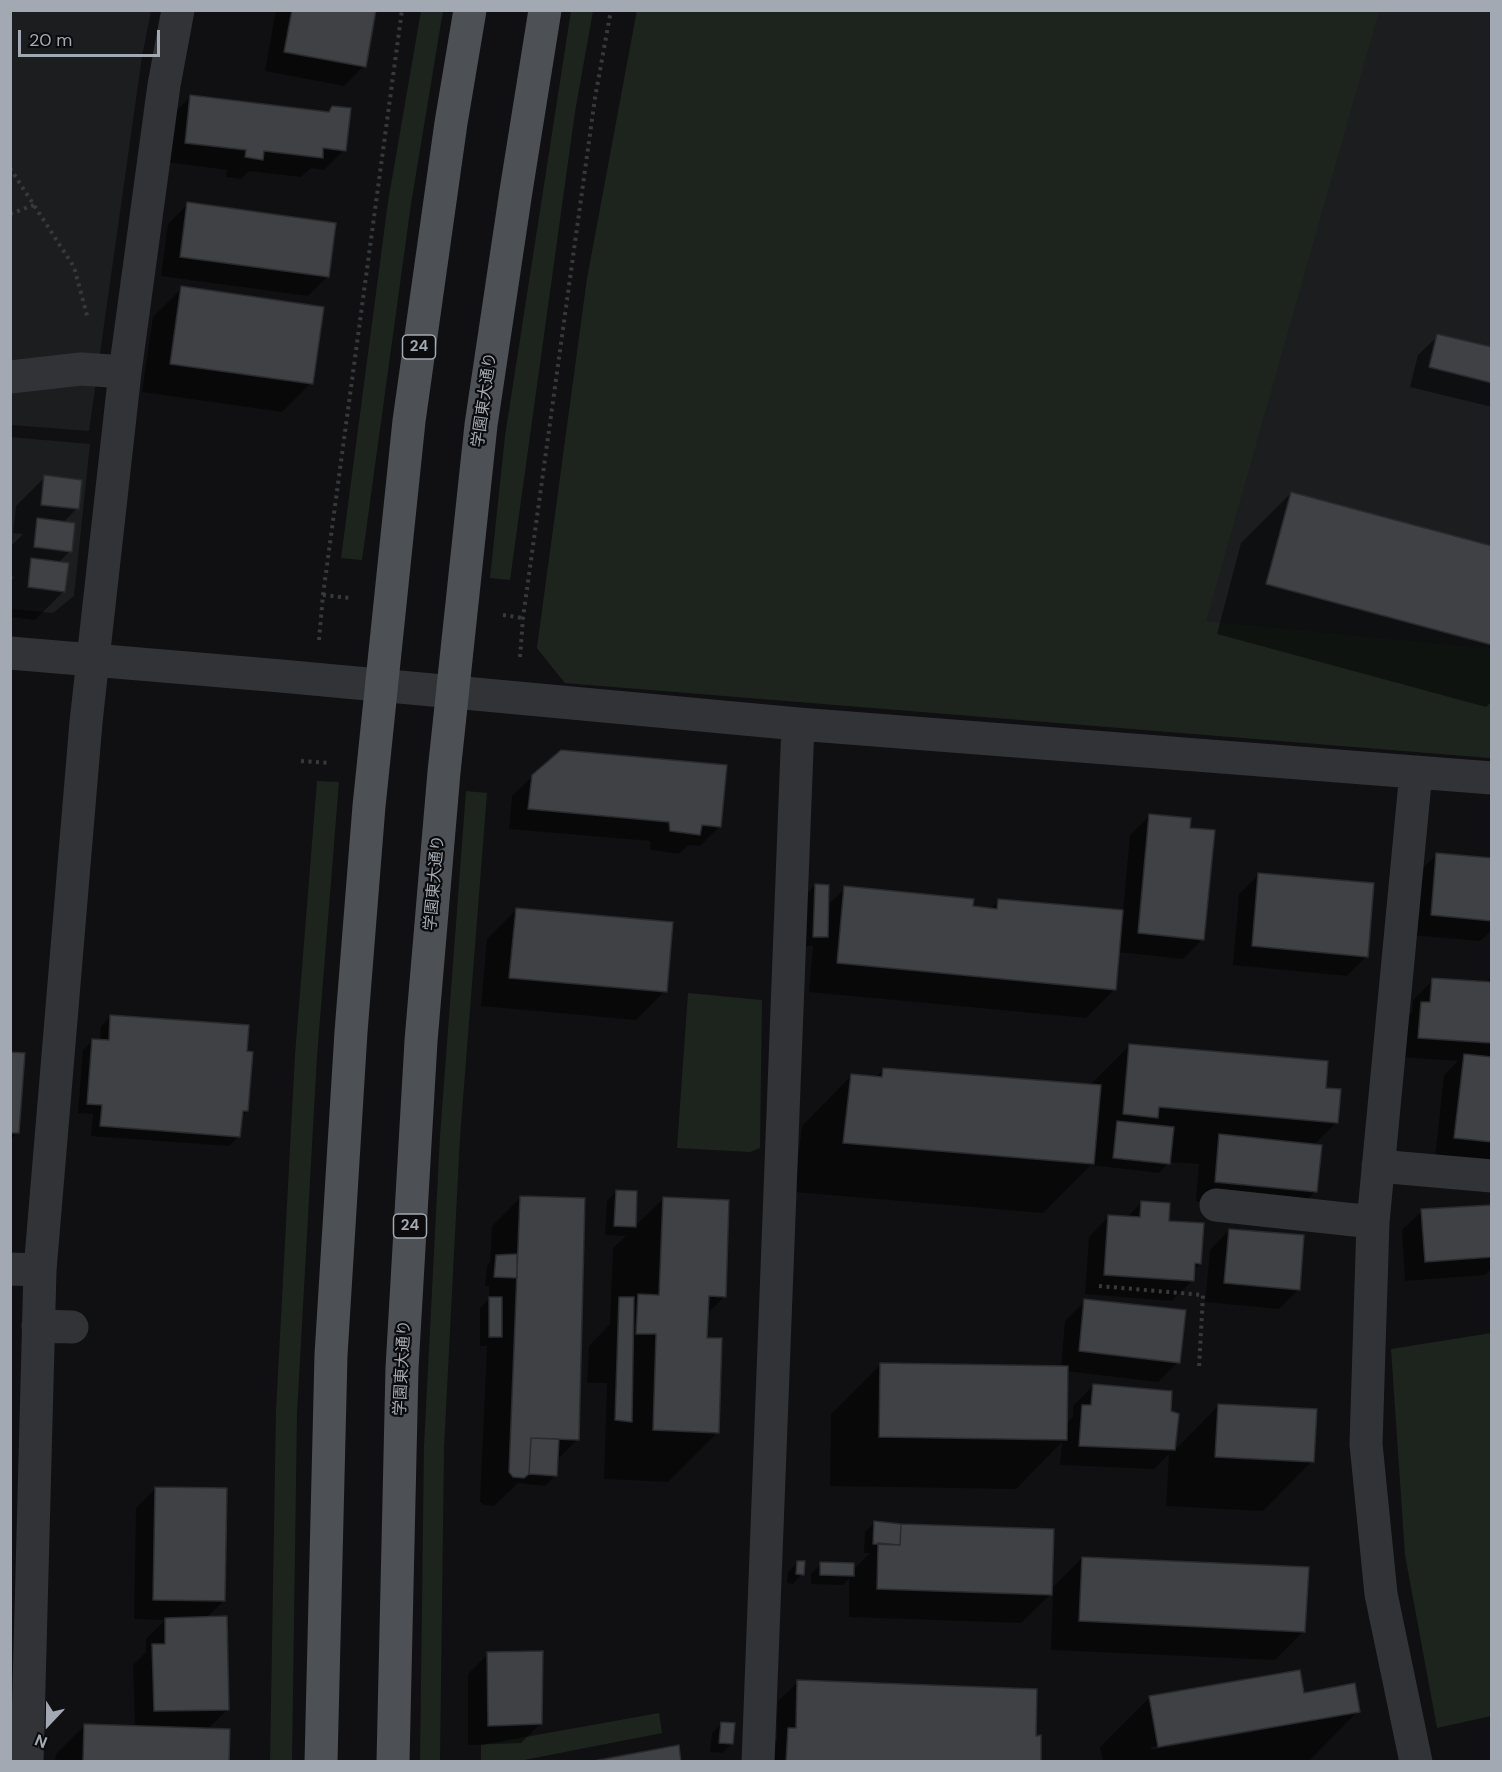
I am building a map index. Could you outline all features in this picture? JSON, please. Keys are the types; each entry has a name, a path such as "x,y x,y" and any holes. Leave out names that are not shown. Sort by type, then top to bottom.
{"main road":[{"name":"24","path":"321,1761 331,1355 368,818 409,421 451,123 470,10"},
{"name":"学園東大通り","path":"393,1761 402,1368 421,1041 451,692 481,425 545,10"}],"street":[{"path":"27,1761 38,1326 25,1270 92,659 115,371 178,10"},
{"path":"10,377 81,369 115,371"},
{"path":"10,653 798,724 1491,778"},
{"path":"758,1761 798,724"},
{"path":"1416,772 1378,1166 1366,1444 1382,1594 1416,1761"},
{"path":"1378,1166 1491,1176"},
{"path":"1216,1205 1374,1222"},
{"path":"38,1326 72,1327"}],"path":[{"path":"319,643 323,595 402,10"},
{"path":"519,658 595,98 611,10"},
{"path":"10,168 74,267 93,338 115,371"},
{"path":"10,214 34,205"},
{"path":"323,595 356,599"},
{"path":"492,614 523,618"},
{"path":"301,761 337,764"},
{"path":"1099,1286 1203,1295 1199,1368"}],"shaded area":[{"path":"637,10 1379,11 1206,621 1491,649 1491,758 565,683 537,648 587,279"},
{"path":"10,11 151,11 142,57 89,431 11,425"},
{"path":"421,11 443,11 411,204 362,560 341,558 388,202"},
{"path":"571,11 593,11 575,112 510,580 490,578 505,436"},
{"path":"637,11 1491,11 1491,758 565,683 537,648 587,279"},
{"path":"10,437 90,444 74,596 53,613 11,609"},
{"path":"317,781 339,782 317,1056 297,1413 292,1761 270,1762 276,1411 295,1055"},
{"path":"466,791 487,793 460,1137 444,1447 440,1761 420,1762 424,1446 440,1136"},
{"path":"688,993 762,1000 760,1148 750,1152 677,1148"},
{"path":"1491,1333 1491,1716 1437,1728 1405,1555 1391,1349"},
{"path":"659,1713 662,1733 519,1761 481,1761 481,1745"}],"building":[{"path":"292,10 376,10 366,67 284,52"},
{"path":"190,95 329,112 332,106 351,108 346,151 323,148 323,158 264,151 263,160 245,157 246,150 185,143"},
{"path":"187,202 336,223 329,277 180,257"},
{"path":"181,286 324,307 313,384 170,364"},
{"path":"1437,334 1492,347 1492,383 1429,367"},
{"path":"44,475 82,480 79,509 41,505"},
{"path":"1291,492 1492,546 1492,645 1266,584"},
{"path":"37,518 75,523 72,552 34,547"},
{"path":"31,558 69,563 65,592 28,587"},
{"path":"561,750 727,765 721,827 702,825 700,835 670,831 669,822 528,809 532,775"},
{"path":"1149,814 1191,818 1190,828 1215,830 1204,940 1138,933"},
{"path":"1436,853 1492,858 1492,921 1431,915"},
{"path":"1258,873 1374,883 1368,957 1252,946"},
{"path":"815,884 829,885 828,937 813,937"},
{"path":"844,886 974,899 973,906 997,909 998,899 1123,910 1116,990 837,963"},
{"path":"516,908 673,922 667,992 509,978"},
{"path":"1432,978 1492,982 1492,1043 1418,1038 1421,1002 1430,1002"},
{"path":"110,1015 249,1025 247,1051 253,1052 248,1111 243,1111 240,1137 100,1126 102,1105 87,1104 92,1039 109,1040"},
{"path":"1129,1044 1328,1061 1326,1088 1341,1089 1338,1123 1159,1107 1158,1118 1123,1114"},
{"path":"10,1052 25,1053 19,1133 10,1133"},
{"path":"1464,1054 1492,1057 1492,1142 1454,1138"},
{"path":"883,1068 1101,1085 1094,1164 843,1143 851,1074 882,1077"},
{"path":"1117,1121 1174,1127 1170,1164 1113,1158"},
{"path":"1219,1134 1322,1145 1317,1192 1215,1182"},
{"path":"616,1190 637,1191 636,1227 614,1226"},
{"path":"520,1196 585,1198 579,1440 531,1438 529,1474 524,1478 513,1477 509,1472"},
{"path":"663,1197 729,1200 726,1297 709,1296 707,1338 722,1338 719,1433 653,1430 656,1334 636,1334 638,1294 659,1295"},
{"path":"1141,1201 1170,1203 1169,1221 1204,1223 1201,1264 1195,1263 1194,1281 1104,1275 1108,1215 1140,1217"},
{"path":"1492,1205 1492,1257 1425,1262 1421,1209"},
{"path":"1229,1229 1304,1235 1300,1290 1224,1283"},
{"path":"517,1254 517,1278 494,1277 496,1255"},
{"path":"489,1297 502,1297 502,1337 489,1337"},
{"path":"619,1297 634,1297 632,1422 615,1420"},
{"path":"1084,1299 1186,1310 1180,1363 1079,1351"},
{"path":"880,1363 1068,1366 1067,1440 879,1437"},
{"path":"1093,1384 1172,1391 1171,1411 1179,1414 1175,1450 1079,1446 1082,1405 1091,1405"},
{"path":"1218,1404 1317,1409 1314,1462 1215,1457"},
{"path":"531,1438 559,1439 557,1476 529,1474"},
{"path":"155,1487 227,1488 225,1601 153,1600"},
{"path":"874,1521 901,1524 900,1545 873,1544"},
{"path":"901,1524 1054,1529 1052,1595 877,1589 878,1543 900,1545"},
{"path":"1082,1557 1309,1567 1305,1632 1079,1621"},
{"path":"797,1561 805,1561 804,1575 796,1574"},
{"path":"820,1562 854,1563 854,1576 820,1575"},
{"path":"227,1616 229,1710 154,1711 152,1644 165,1644 165,1618"},
{"path":"543,1651 542,1724 488,1726 487,1652"},
{"path":"1300,1670 1304,1693 1355,1683 1360,1712 1158,1747 1149,1696"},
{"path":"797,1680 1037,1689 1036,1736 1041,1735 1041,1762 786,1762 788,1728 796,1728"},
{"path":"721,1722 735,1723 733,1744 719,1743"},
{"path":"84,1724 230,1729 229,1762 83,1762"},
{"path":"679,1745 681,1762 588,1762"}]}
